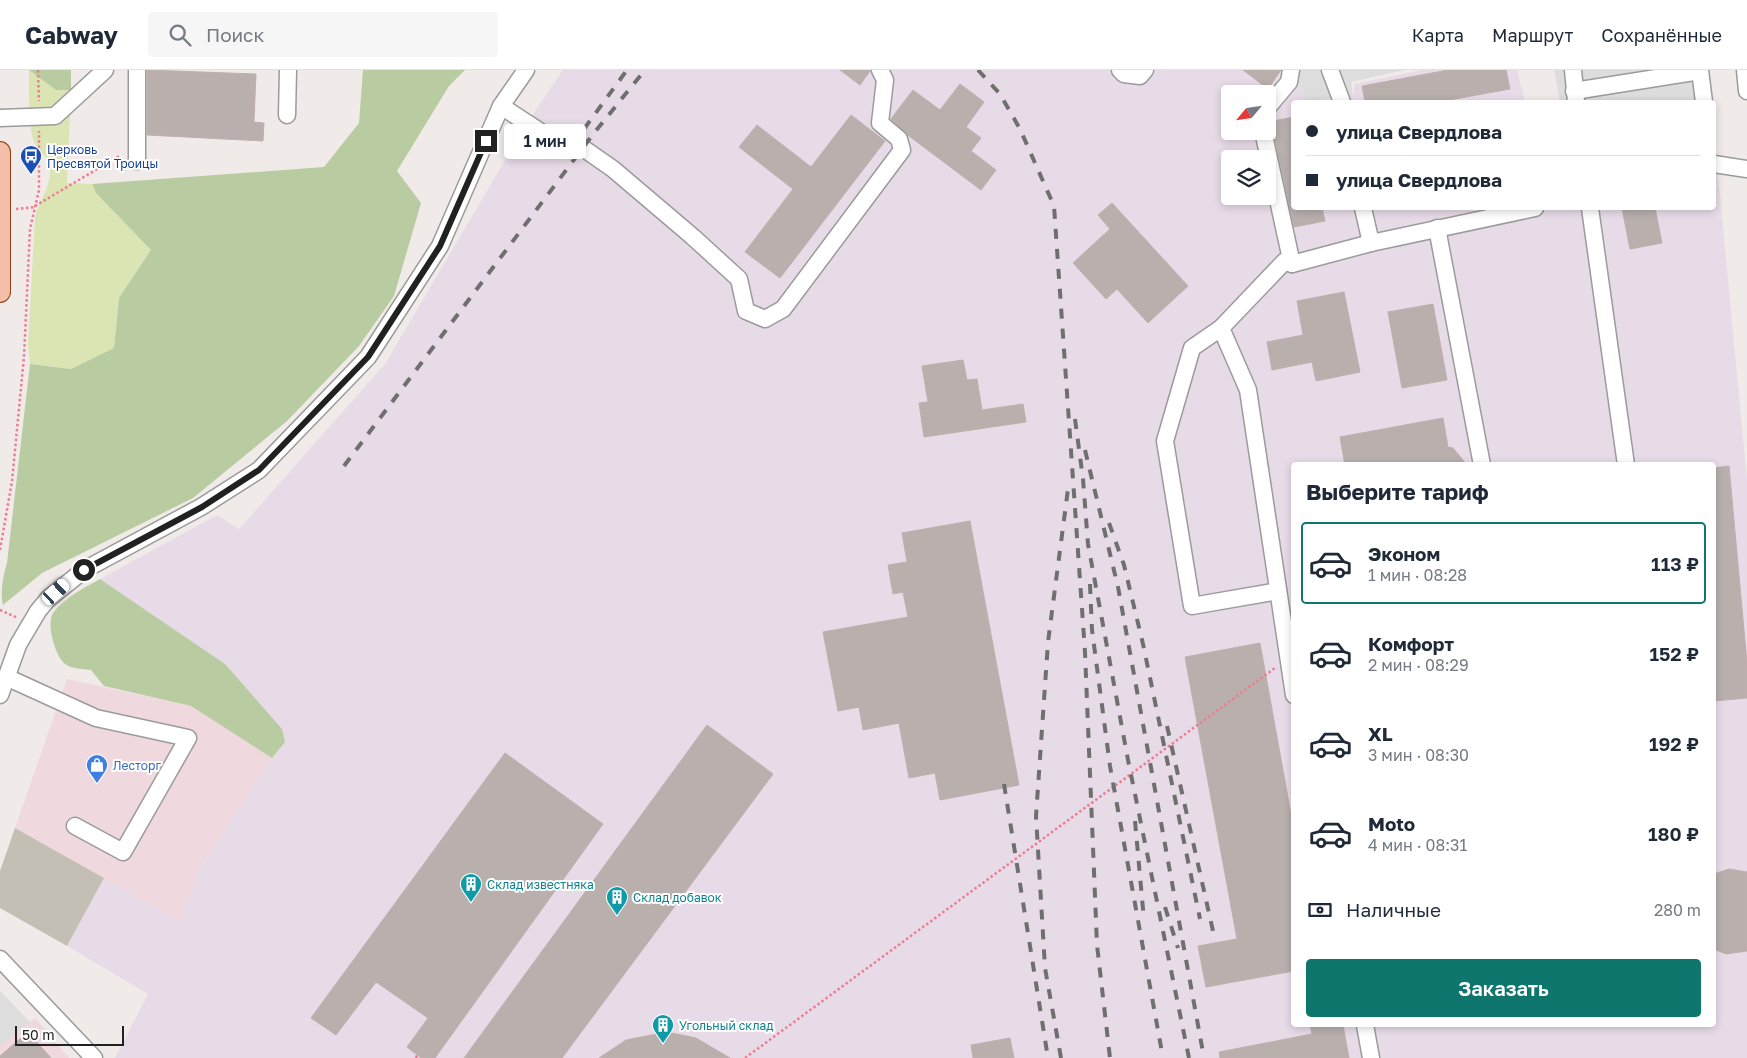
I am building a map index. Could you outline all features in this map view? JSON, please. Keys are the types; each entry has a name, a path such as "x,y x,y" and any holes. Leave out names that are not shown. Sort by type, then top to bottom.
{"main road":[{"path":"0,152 0,292"}],"street":[{"path":"0,118 55,116 105,70"},
{"path":"137,70 137,153"},
{"path":"287,115 288,70"},
{"path":"0,695 18,645 38,612 64,585 84,570 227,492 259,470 368,357 440,246 501,106 526,70"},
{"path":"501,106 550,138 570,139 613,169 694,237 739,280 746,312 765,319 783,309 902,150 899,139 880,123 885,80 880,70"},
{"path":"1120,70 1124,74 1140,76 1145,70"},
{"path":"1276,97 1289,82 1291,70"},
{"path":"1573,70 1575,97 1700,70 1704,100"},
{"path":"1745,70 1747,91"},
{"path":"1333,71 1341,100"},
{"path":"1265,140 1292,264"},
{"path":"1716,164 1747,169"},
{"path":"1363,210 1371,242"},
{"path":"1278,591 1192,606 1165,441 1192,348 1221,328 1284,261 1292,264 1371,242 1525,210"},
{"path":"1590,210 1626,462"},
{"path":"1437,228 1481,462"},
{"path":"1221,328 1248,390 1291,676"},
{"path":"6,677 96,718 188,738 123,852 75,826"},
{"path":"0,960 94,1058"},
{"path":"1365,1027 1371,1058"}],"path":[{"path":"0,550 12,481 24,357 30,229 39,190 38,70"},
{"path":"35,206 97,171 137,153"},
{"path":"744,1058 1278,666"}],"shaded area":[{"path":"563,70 1297,70 1304,100 1291,100 1291,210 1716,210 1717,164 1747,480 1747,1058 115,1058 148,994 67,946 104,878 181,922 197,873 272,758 285,742 225,664 100,579 217,515 239,529 385,364 527,123"},
{"path":"1297,70 1405,70 1351,82 1353,95 1304,100"},
{"path":"1422,70 1517,70 1524,100 1317,100 1354,94 1354,84"},
{"path":"1554,70 1709,70 1712,100 1560,100"},
{"path":"67,679 191,706 272,758 197,873 181,922 15,828"},
{"path":"15,828 104,878 67,946 0,908 0,871"},
{"path":"0,991 30,1022 0,1046"},
{"path":"35,1018 69,1058 0,1058 0,1046"}],"green space":[{"path":"29,70 56,90 71,90 67,183 92,184 96,193 151,250 119,298 114,348 71,369 30,364 28,345 35,217 48,185 50,167 48,159 35,144 31,129"},
{"path":"29,70 71,70 71,90 56,90"},
{"path":"363,70 465,70 449,86 397,171 421,203 394,296 359,346 287,421 193,498 42,573 3,605 2,584 7,563 30,364 71,369 114,348 119,298 151,250 96,193 92,184 324,167 359,123"},
{"path":"100,579 225,664 282,729 285,742 272,758 191,706 104,686 91,670 68,666 61,660 51,632 53,613 68,598"}],"building":[{"path":"147,70 256,74 254,122 264,123 263,141 147,135"},
{"path":"840,70 870,70 870,71 860,85"},
{"path":"1243,70 1281,70 1271,85 1263,85"},
{"path":"1448,70 1506,70 1510,89 1449,100 1365,100 1362,86"},
{"path":"960,84 984,102 966,127 981,138 971,151 996,170 981,190 909,136 891,119 913,90 940,110"},
{"path":"851,115 885,141 780,278 745,252 793,189 739,147 757,125 811,167"},
{"path":"1291,118 1291,210 1322,210 1325,221 1294,227 1275,140 1276,120"},
{"path":"1112,203 1188,286 1148,323 1117,289 1106,299 1073,263 1110,229 1098,215"},
{"path":"1622,210 1655,210 1662,243 1630,249"},
{"path":"1344,292 1360,372 1316,381 1312,362 1272,370 1267,342 1303,335 1297,301"},
{"path":"1433,304 1447,380 1402,388 1388,312"},
{"path":"963,360 967,380 977,379 982,410 1023,404 1026,422 924,437 919,403 928,402 922,366"},
{"path":"1443,418 1448,447 1453,448 1465,462 1344,462 1340,437"},
{"path":"1729,466 1747,663 1747,698 1716,701 1716,468"},
{"path":"970,521 1019,785 940,800 935,773 909,778 899,723 863,730 859,707 838,711 823,632 908,617 903,592 893,594 888,565 907,562 902,533"},
{"path":"1260,643 1291,814 1291,972 1206,987 1198,946 1237,939 1185,657"},
{"name":"Склад добавок","path":"707,725 773,774 562,1058 464,1058"},
{"name":"Склад известняка","path":"505,753 603,824 435,1058 421,1058 407,1047 428,1018 376,982 336,1035 311,1018"},
{"path":"1729,869 1747,872 1747,951 1726,954 1716,950 1716,873"},
{"path":"1310,1027 1343,1027 1349,1058 1220,1058 1219,1052 1312,1034"},
{"path":"28,1032 51,1058 0,1058 0,1056"},
{"name":"Угольный склад","path":"667,1032 696,1038 730,1058 599,1058 626,1040"},
{"path":"1010,1038 1014,1058 973,1058 971,1045"}],"railway":[{"path":"584,129 627,70"},
{"path":"344,466 594,133 645,70"},
{"path":"978,70 1000,94 1020,129 1054,206 1085,652 1097,945 1110,1058"},
{"path":"1075,419 1083,479 1088,544 1128,760 1189,1058"},
{"path":"1085,450 1118,587 1204,1058"},
{"path":"1061,1058 1045,968 1036,816 1048,642 1068,489"},
{"path":"1109,523 1124,565 1143,644 1200,919"},
{"path":"1090,584 1092,630 1110,766 1163,1058"},
{"path":"1167,726 1213,931"},
{"path":"1004,784 1048,1058"},
{"path":"1135,821 1144,920"},
{"path":"1165,907 1178,948"}],"place":[{"name":"Церковь Пресвятой Троицы","path":"31,175"},
{"name":"Лесторг","path":"97,784"},
{"name":"Склад известняка","path":"471,903"},
{"name":"Склад добавок","path":"617,916"},
{"name":"Угольный склад","path":"663,1044"}],"route":[{"path":"84,570 202,507 259,470 368,357 407,300 440,246 486,141"}]}
